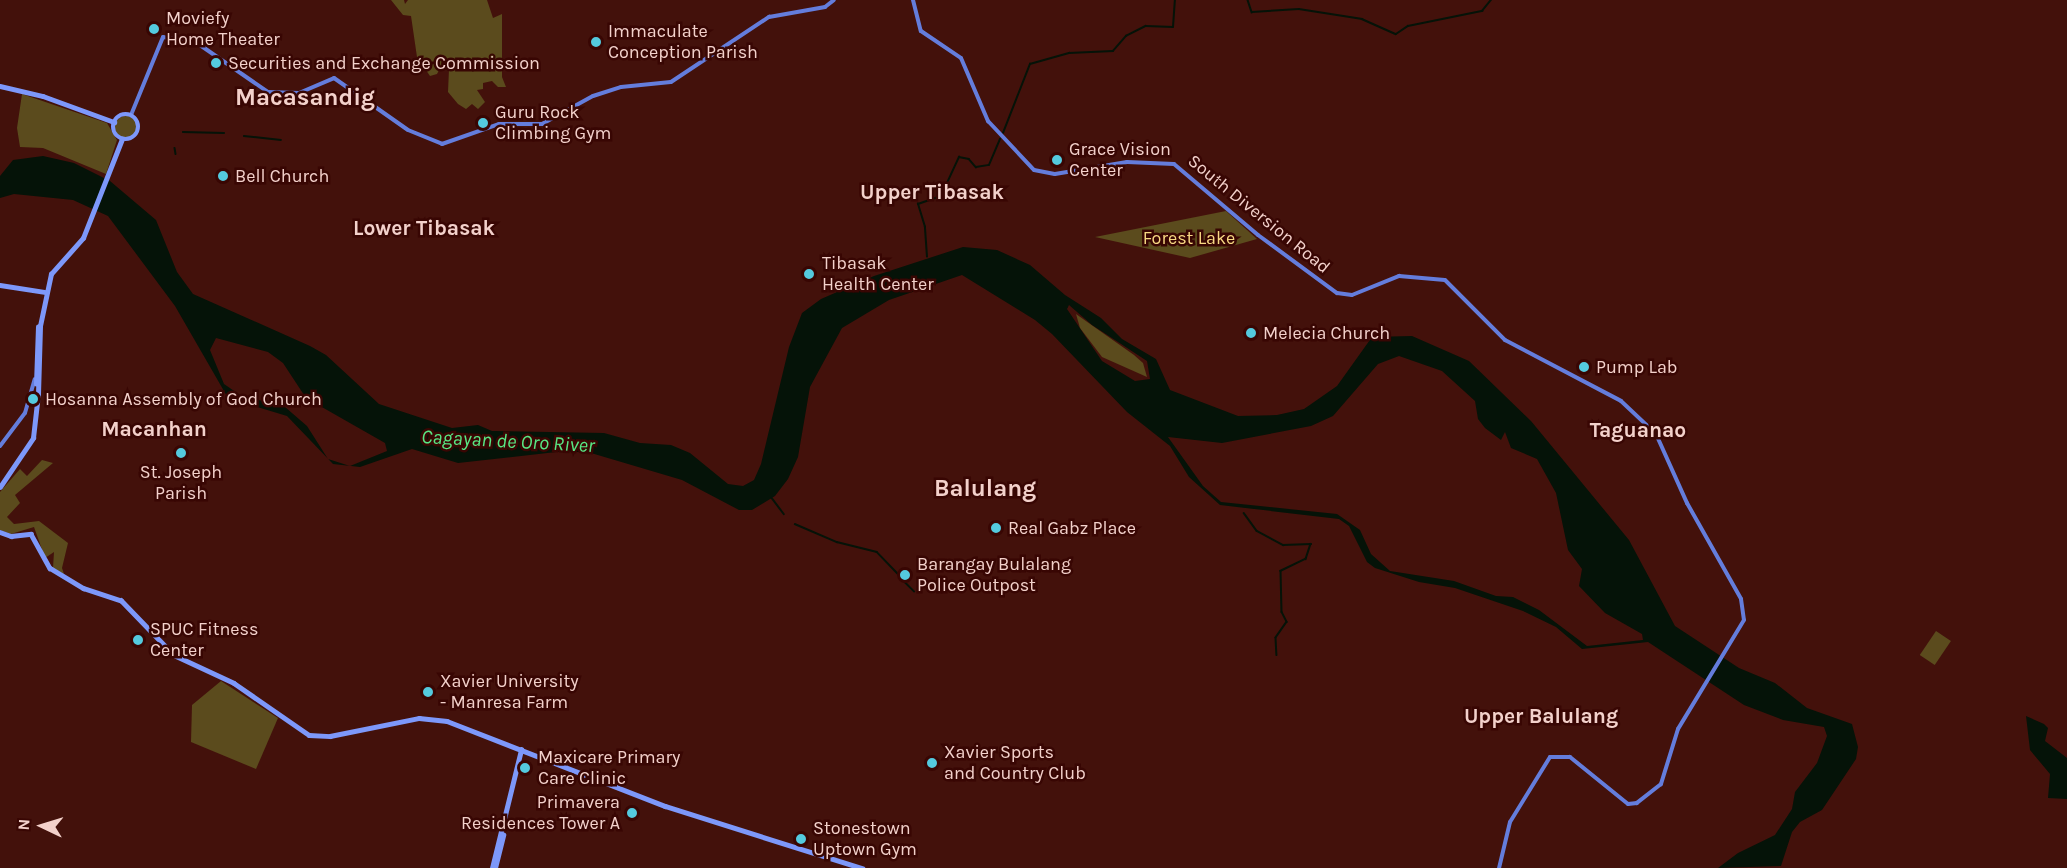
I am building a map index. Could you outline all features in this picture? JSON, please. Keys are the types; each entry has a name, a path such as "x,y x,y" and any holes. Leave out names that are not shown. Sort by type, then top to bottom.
{"main road":[{"path":"131,115 163,37 197,44 271,93 299,93 334,78 408,130 439,144 499,124 537,125 611,90 671,82 769,17 825,7 834,0"},
{"name":"South Diversion Road","path":"913,0 921,31 961,58 988,122 1034,170 1055,174 1127,162 1174,164 1258,235 1340,295 1352,295 1399,276 1445,280 1505,340 1628,406 1644,420 1670,458 1687,503 1741,599 1744,620 1678,729 1665,779 1637,803 1624,802 1570,757 1558,755 1547,759 1510,822 1499,868"},
{"path":"0,86 43,96 114,122"},
{"path":"131,115 138,123 138,131 132,139 122,139 115,134 114,122 120,116 131,115"},
{"path":"0,488 31,444 38,401 40,326 45,292 57,265 81,242 122,139"},
{"path":"0,285 45,292"},
{"path":"0,446 29,403 37,369 41,320"},
{"path":"37,369 38,401"},
{"path":"29,403 37,369"},
{"path":"35,381 38,401"},
{"path":"0,532 11,536 31,534 50,568 83,588 121,600 174,655 234,683 309,735 330,736 425,718 447,721 675,810 862,868"},
{"path":"493,868 522,751"}],"green space":[{"path":"391,0 404,0 405,4 408,0 487,0 493,18 502,14 502,77 506,87 498,87 492,81 483,83 483,89 477,90 485,102 478,109 472,104 466,109 458,104 448,92 449,69 443,62 437,74 430,76 417,57 411,16 403,15"},
{"path":"22,94 107,123 117,140 106,174 43,148 20,147 17,128"},
{"path":"126,116 134,119 137,127 134,135 126,138 118,135 115,127 118,119"},
{"name":"Forest Lake","path":"1226,211 1257,239 1190,258 1095,237"},
{"path":"1076,314 1134,355 1143,363 1147,377 1102,357 1080,328"},
{"path":"42,460 53,463 15,495 20,503 7,517 14,524 39,521 68,543 62,568 64,574 53,568 54,552 45,558 34,527 11,534 0,530 0,492 20,469 27,476"},
{"path":"1936,631 1951,641 1935,665 1920,655"},
{"path":"221,681 278,718 256,769 191,742 192,705"}],"water":[{"name":"Cagayan de Oro River","path":"43,156 74,163 110,181 156,220 177,272 193,294 326,355 379,404 452,428 478,425 492,431 604,433 640,443 671,445 690,453 728,484 743,486 754,480 761,464 789,347 802,313 821,299 874,276 963,247 997,250 1030,265 1065,295 1101,318 1122,339 1156,359 1170,390 1238,416 1277,415 1304,409 1337,386 1372,337 1412,336 1469,361 1531,421 1629,540 1675,626 1739,668 1775,683 1807,708 1852,724 1858,747 1856,759 1822,810 1800,822 1792,832 1781,866 1718,868 1738,853 1775,835 1792,809 1795,792 1817,763 1827,736 1824,727 1783,720 1744,705 1648,642 1582,649 1556,627 1523,611 1455,588 1419,582 1375,568 1367,562 1349,526 1339,519 1220,505 1189,477 1170,446 1127,412 1052,334 1035,320 962,275 889,300 842,328 810,387 798,457 788,479 775,496 752,510 739,510 682,480 591,453 565,451 458,463 412,449 360,467 350,466 387,451 385,443 306,398 283,363 268,352 216,338 210,350 224,384 240,395 285,407 307,426 328,458 287,416 228,398 175,306 108,216 73,200 14,194 0,198 0,176 13,160","holes":["1069,305 1092,325 1147,361 1150,379 1135,381 1102,361 1067,309","1399,356 1442,371 1475,401 1478,419 1485,428 1501,440 1505,432 1511,448 1537,459 1556,493 1568,550 1582,569 1579,586 1605,613 1642,634 1643,640 1587,646 1539,610 1513,597 1496,596 1454,581 1390,571 1371,554 1360,530 1337,514 1221,502 1203,486 1168,437 1222,443 1311,426 1333,416 1378,364"]},
{"path":"328,459 349,466 333,464"},
{"path":"2026,716 2048,728 2045,741 2067,758 2067,799 2048,798 2050,774 2030,750"}],"waterway":[{"path":"1003,133 1030,64 1069,53 1113,51 1126,36 1146,26 1173,27 1175,0"},
{"path":"1248,0 1252,12 1299,9 1362,19 1396,34 1408,26 1482,11 1491,0"},
{"path":"183,132 224,133"},
{"path":"244,136 281,140"},
{"path":"927,257 925,227 918,204 941,196 959,157 969,159 976,167 989,165 1000,139"},
{"path":"175,148 176,154"},
{"path":"772,498 784,514"},
{"path":"1244,513 1257,531 1283,545 1311,544 1306,559 1281,571 1282,612 1287,622 1276,638 1277,655"},
{"path":"795,524 837,542 877,552 901,577"},
{"path":"903,580 914,591"}],"place":[{"name":"Moviefy Home Theater","path":"154,29"},
{"name":"Immaculate Conception Parish","path":"596,42"},
{"name":"Securities and Exchange Commission","path":"216,63"},
{"name":"Guru Rock Climbing Gym","path":"483,123"},
{"name":"Grace Vision Center","path":"1057,160"},
{"name":"Bell Church","path":"223,176"},
{"name":"Tibasak Health Center","path":"809,274"},
{"name":"Melecia Church","path":"1251,333"},
{"name":"Pump Lab","path":"1584,367"},
{"name":"Hosanna Assembly of God Church","path":"33,399"},
{"name":"St. Joseph Parish","path":"181,453"},
{"name":"Real Gabz Place","path":"996,528"},
{"name":"Barangay Bulalang Police Outpost","path":"905,575"},
{"name":"SPUC Fitness Center","path":"138,640"},
{"name":"Xavier University - Manresa Farm","path":"428,692"},
{"name":"Xavier Sports and Country Club","path":"932,763"},
{"name":"Maxicare Primary Care Clinic","path":"525,768"},
{"name":"Primavera Residences Tower A","path":"632,813"},
{"name":"Stonestown Uptown Gym","path":"801,839"}],"district":[{"name":"Macasandig","path":"305,98"},
{"name":"Upper Tibasak","path":"932,192"},
{"name":"Lower Tibasak","path":"424,228"},
{"name":"Macanhan","path":"154,429"},
{"name":"Taguanao","path":"1638,430"},
{"name":"Balulang","path":"985,489"},
{"name":"Upper Balulang","path":"1541,716"}]}
